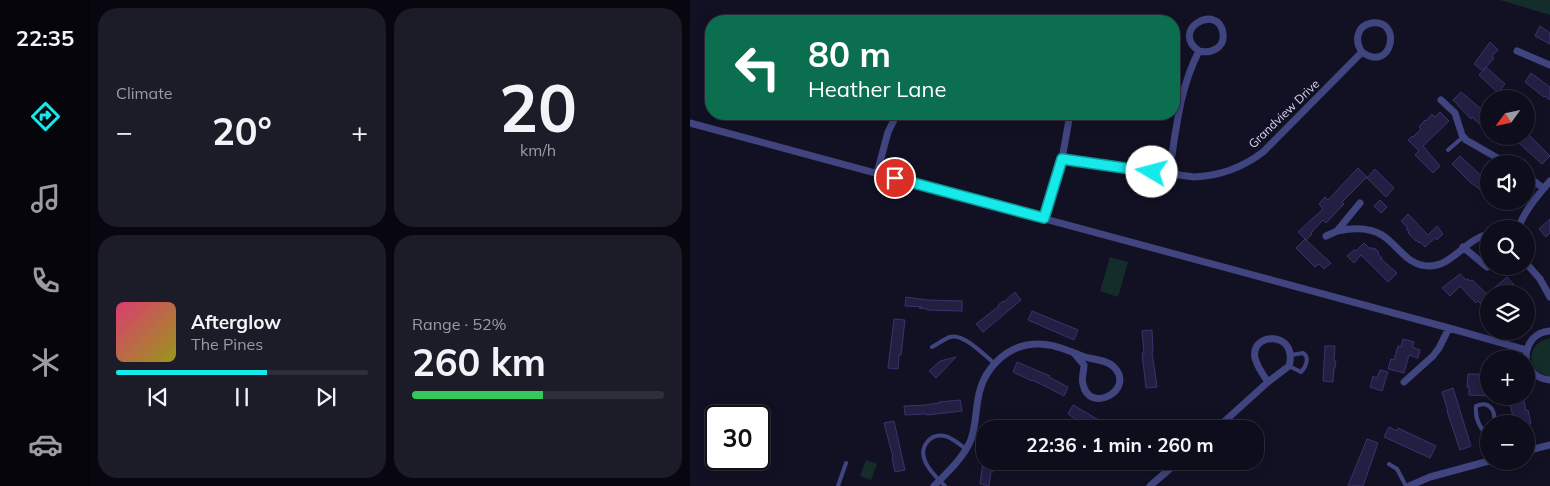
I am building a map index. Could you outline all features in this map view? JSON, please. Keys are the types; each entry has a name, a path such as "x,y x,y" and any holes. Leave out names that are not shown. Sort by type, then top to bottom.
{"street":[{"path":"1213,20 1223,32 1221,43 1209,52 1199,51 1195,48 1190,38 1191,28 1198,21 1213,20"},
{"path":"1370,23 1381,24 1386,28 1391,37 1391,43 1382,56 1371,57 1362,52 1358,47 1357,41 1357,35 1360,30 1370,23"},
{"path":"1180,105 1192,63 1199,51"},
{"path":"1517,51 1550,65"},
{"name":"Grandview Drive","path":"1062,159 1194,177 1211,176 1229,171 1255,158 1277,139 1362,52"},
{"path":"1441,100 1455,113 1463,137 1468,142 1492,155"},
{"path":"877,173 888,132 894,120"},
{"path":"1044,218 1062,159 1069,120"},
{"path":"1169,174 1178,120"},
{"path":"690,122 1526,350 1533,338 1550,331"},
{"path":"1522,220 1543,188 1550,181"},
{"path":"1535,182 1543,188"},
{"path":"1337,231 1360,203"},
{"path":"1326,236 1337,231 1360,229 1376,232 1388,240 1412,262 1423,266 1434,266 1444,263 1463,247 1480,237"},
{"path":"1463,247 1480,261"},
{"path":"1535,273 1550,297"},
{"path":"1404,382 1433,356 1449,328"},
{"path":"1226,420 1268,382 1289,366 1291,355 1288,347 1277,339 1267,338 1258,346 1255,358 1268,382"},
{"path":"940,484 966,449 971,439 980,390 988,373 995,364 1012,350 1030,344 1050,344 1104,362 1114,368 1119,376 1119,382 1114,393 1100,399 1094,398 1087,392 1082,381 1084,366 1074,353"},
{"path":"1535,374 1540,378 1550,380"},
{"path":"1535,449 1550,445"},
{"path":"1408,486 1430,477 1480,463"},
{"path":"1150,486 1169,470"}],"lane":[{"path":"1448,150 1463,137"},
{"path":"932,347 952,337 958,337 971,344 995,364"},
{"path":"1289,366 1301,372 1305,367 1307,359 1303,353 1291,355"},
{"path":"1480,426 1476,406 1482,404 1492,408 1495,415"},
{"path":"940,484 924,459 923,450 926,442 931,438 944,436 966,449"},
{"path":"838,486 846,463"},
{"path":"1389,464 1397,469 1408,486"}],"green space":[{"path":"1500,0 1550,0 1550,15"},
{"path":"1110,257 1128,262 1118,297 1100,291"},
{"path":"1550,338 1550,377 1535,368 1535,350 1533,350 1542,341"},
{"path":"866,460 877,464 871,480 860,476"}],"building":[{"path":"1540,26 1550,33 1550,44 1535,36"},
{"path":"1490,42 1498,50 1483,71 1474,64"},
{"path":"1486,67 1505,84 1500,90 1495,90 1479,75"},
{"path":"1531,73 1550,87 1550,100 1525,82"},
{"path":"1461,92 1480,108 1480,125 1472,117 1471,119 1453,100"},
{"path":"1440,112 1449,121 1423,146 1440,166 1433,173 1415,155 1419,151 1408,140 1421,129 1419,127 1425,120 1432,114 1435,117"},
{"path":"1535,141 1550,156 1542,164 1535,158 1535,155 1532,155 1521,145 1535,145"},
{"path":"1460,156 1480,175 1480,190 1470,182 1452,164"},
{"path":"1358,168 1367,177 1342,202 1344,204 1326,223 1323,220 1306,240 1298,232 1323,209 1319,204 1325,197 1328,200"},
{"path":"1375,169 1394,188 1386,197 1367,178"},
{"path":"1380,200 1387,207 1381,213 1374,206"},
{"path":"1408,214 1428,235 1437,226 1443,234 1425,247 1408,233 1406,229 1408,228 1401,221"},
{"path":"1550,219 1550,233 1546,237 1539,229"},
{"path":"1305,239 1331,263 1324,269 1319,264 1315,267 1296,248"},
{"path":"1364,243 1370,249 1371,247 1374,250 1375,248 1381,259 1397,273 1388,282 1361,255 1354,263 1347,256"},
{"path":"1460,274 1466,280 1472,280 1480,287 1480,303 1478,301 1476,303 1460,286 1450,296 1442,288"},
{"path":"1507,277 1514,285 1498,285"},
{"path":"1015,292 1021,300 983,332 976,324"},
{"path":"906,297 962,301 962,311 927,310 919,308 922,307 905,306"},
{"path":"1032,311 1078,330 1074,340 1028,320"},
{"path":"894,319 905,320 898,369 888,368"},
{"path":"1152,330 1152,352 1157,387 1146,388 1142,353 1144,353 1142,331"},
{"path":"1403,339 1414,342 1412,347 1420,350 1418,358 1409,355 1404,373 1388,369 1391,359 1394,360 1398,346 1401,347"},
{"path":"1325,346 1335,346 1334,361 1336,361 1333,382 1323,381"},
{"path":"956,357 936,378 929,371 940,361"},
{"path":"1017,362 1050,376 1068,387 1064,396 1013,372"},
{"path":"1380,370 1388,372 1382,391 1370,387 1373,376 1377,378"},
{"path":"1468,374 1479,374 1480,396 1469,395 1469,387 1467,387"},
{"path":"1453,388 1471,446 1460,450 1442,392"},
{"path":"960,400 962,411 927,415 905,415 904,406"},
{"path":"1073,405 1099,420 1077,420 1068,414"},
{"path":"1510,405 1525,405 1529,415 1513,415"},
{"path":"894,421 905,470 895,472 884,423"},
{"path":"1389,427 1397,431 1398,428 1436,446 1430,458 1384,437"},
{"path":"1367,439 1378,443 1363,486 1348,486"},
{"path":"982,470 993,470 991,472 989,486 980,484"}],"route":[{"path":"895,178 1044,218 1062,159 1152,172"}]}
